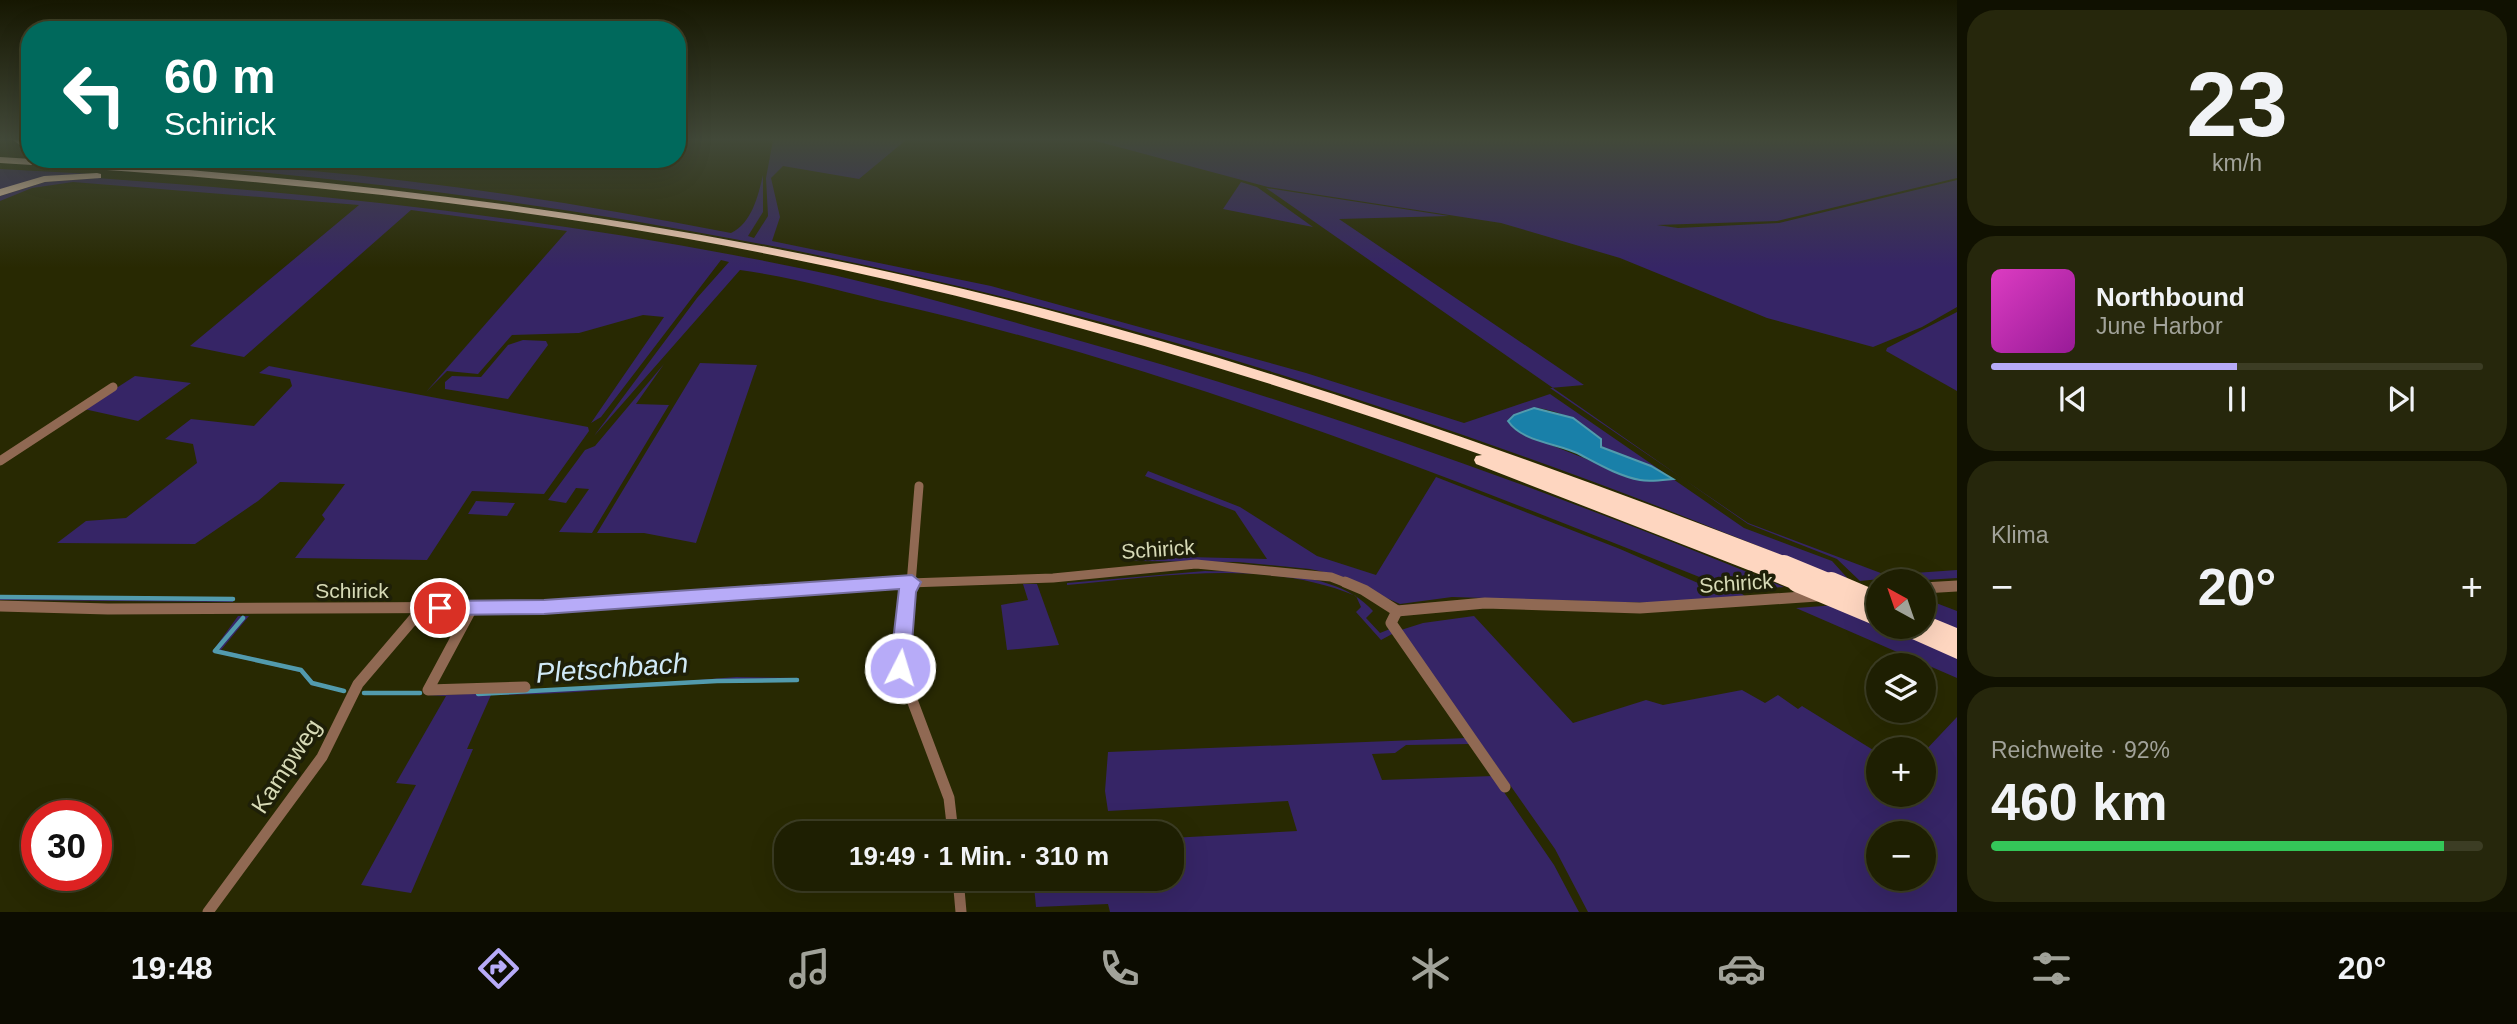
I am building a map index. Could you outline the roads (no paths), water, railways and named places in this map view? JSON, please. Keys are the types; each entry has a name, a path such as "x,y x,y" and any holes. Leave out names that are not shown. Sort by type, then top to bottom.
{"highway":[{"path":"0,193 34,183"},
{"path":"246,183 528,217 701,245 931,294 1183,361 1362,418 1775,567 1866,592"},
{"path":"1775,567 1866,611"},
{"path":"1936,627 1957,636"},
{"path":"1930,639 1957,651"}],"street":[{"path":"0,461 114,387"},
{"path":"919,486 912,582 907,592 900,668 948,798 951,821"},
{"name":"Schirick","path":"0,606 108,609 544,607 912,582 1054,578 1196,564 1331,577 1364,590 1397,611 1485,603 1597,608 1688,606 1866,596"},
{"path":"1936,587 1957,586"},
{"path":"472,608 428,690 525,687"},
{"name":"Kampweg","path":"208,912 322,757 358,684 422,609"},
{"path":"1397,611 1391,623 1505,787"},
{"path":"959,891 961,912"}],"water":[{"path":"1534,408 1573,418 1601,439 1601,447 1651,466 1673,479 1644,481 1625,476 1572,451 1523,434 1508,421 1514,415"}],"waterway":[{"name":"Pletschbach","path":"0,597 233,599"},
{"name":"Pletschbach","path":"243,618 215,651 301,670 312,683 344,691"},
{"name":"Pletschbach","path":"478,694 717,681 797,680"},
{"name":"Pletschbach","path":"364,693 420,693"}]}
